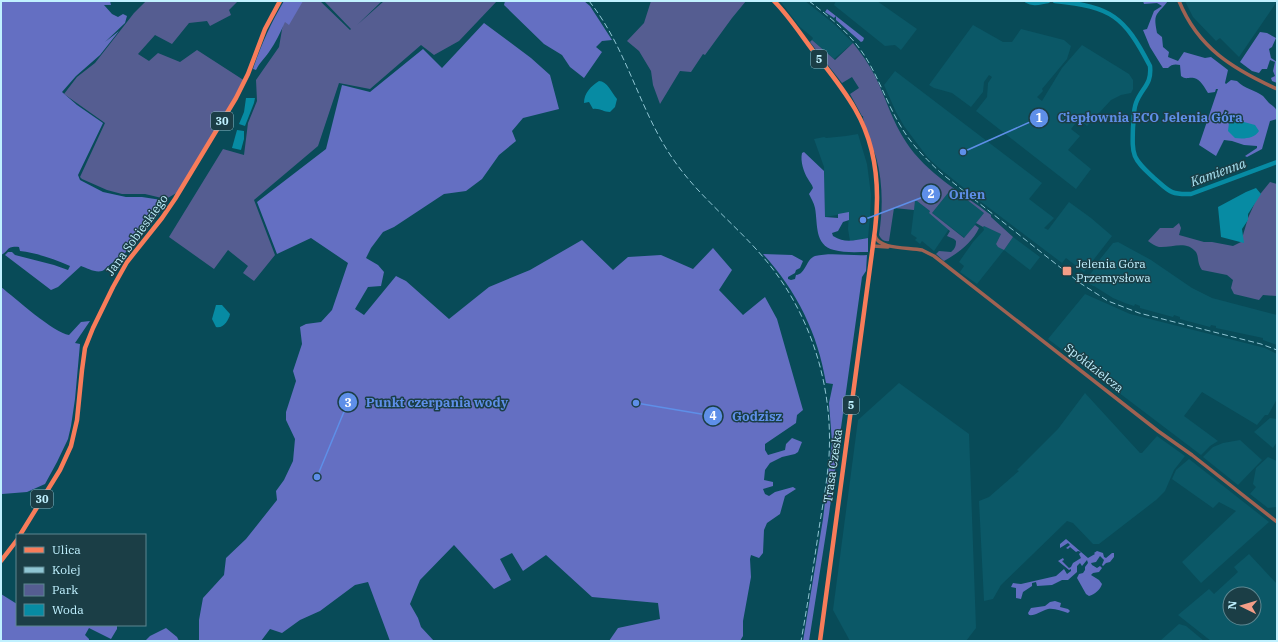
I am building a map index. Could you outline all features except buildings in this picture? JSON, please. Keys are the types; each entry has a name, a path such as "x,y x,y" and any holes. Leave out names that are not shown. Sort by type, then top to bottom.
{"main road":[{"name":"Jana Sobieskiego","path":"21,534 60,470 71,446 77,420 85,348 113,286 127,262 171,206 229,110 244,83 262,35 280,1"},
{"name":"5","path":"774,1 832,75 854,108 863,125 871,150 876,184 877,207 873,246"},
{"name":"Trasa Czeska","path":"820,641 873,246"},
{"path":"1,561 16,541"}],"street":[{"path":"1179,1 1191,25 1217,54 1242,73 1277,89"},
{"path":"874,236 876,240 882,244"},
{"name":"Spółdzielcza","path":"873,246 876,244 882,244 922,250 934,256 1277,522"},
{"name":"Spółdzielcza","path":"873,246 891,246"}],"shaded area":[{"path":"1,1 110,1 111,5 104,5 112,14 118,17 123,14 127,16 125,23 105,42 119,31 100,55 76,76 62,92 77,105 103,123 78,175 80,180 103,192 126,197 142,197 168,201 150,227 129,250 104,270 91,270 81,266 58,287 51,290 5,255 8,252 12,252 15,255 68,270 70,266 33,253 20,251 19,247 12,247 1,255"},
{"path":"284,1 303,1 289,25 285,22 274,45 256,70 253,69 259,51"},
{"path":"505,1 584,1 590,6 612,40 602,41 596,47 602,52 584,78 570,67 562,55 544,44 504,5"},
{"path":"780,1 805,1 834,24 853,43 834,59 812,40 813,38 800,27"},
{"path":"836,1 877,1 917,29 901,50 895,45 885,46 834,5"},
{"path":"1143,1 1168,1 1156,15 1155,22 1157,33 1162,37 1163,47 1169,52 1168,57 1178,61 1184,52 1205,58 1211,57 1228,70 1226,84 1231,80 1237,81 1243,86 1263,96 1275,108 1277,111 1277,119 1270,121 1262,149 1247,157 1245,156 1257,148 1257,146 1244,145 1224,140 1216,156 1199,145 1218,89 1216,89 1215,92 1208,93 1198,80 1181,76 1180,65 1177,64 1168,68 1163,68 1150,47 1143,30 1147,29 1154,11 1162,6 1157,3 1144,4"},
{"path":"1185,1 1273,1 1276,3 1239,57 1220,38 1216,41 1193,17"},
{"path":"827,9 836,16 834,18 825,12"},
{"path":"836,16 864,38 863,41 861,42 836,20"},
{"path":"484,23 531,58 550,75 559,109 523,118 512,131 516,141 499,155 482,179 466,191 444,194 394,227 383,232 371,248 366,258 378,265 384,272 381,286 368,287 355,309 364,315 396,276 406,281 449,319 489,287 530,270 582,240 613,270 628,257 661,255 693,269 713,248 732,270 719,290 743,315 765,297 777,319 803,410 797,415 796,423 765,444 765,450 768,455 785,450 786,444 792,438 802,442 798,452 770,463 765,470 764,480 773,482 773,486 763,489 765,494 769,496 775,492 793,487 796,489 785,496 780,514 767,523 764,530 763,553 759,558 751,555 751,577 743,621 743,636 740,641 609,641 618,628 660,619 658,603 592,597 546,555 523,571 512,553 500,559 511,580 494,589 454,545 420,580 410,604 421,627 434,641 390,641 368,582 355,585 320,611 300,620 282,633 270,629 261,641 199,641 199,620 203,598 224,575 226,558 246,539 277,500 276,491 284,480 293,461 295,439 286,420 286,412 296,381 293,371 302,344 300,327 306,324 321,322 332,310 348,263 311,238 277,254 257,202 326,149 342,85 370,92 423,49 442,68"},
{"path":"973,25 1003,42 1012,42 1021,29 1064,40 1071,46 1067,59 1037,97 1042,101 1062,68 1082,45 1129,74 1133,80 1133,89 1131,93 1121,95 1111,100 1087,126 1079,119 1071,129 1080,136 1068,150 1091,169 1076,189 976,111 987,97 988,83 992,77 989,75 984,82 983,92 971,107 952,93 929,85"},
{"path":"1260,32 1267,33 1276,38 1272,47 1269,49 1271,58 1277,62 1277,83 1272,81 1271,78 1275,76 1273,71 1275,62 1270,60 1267,69 1262,69 1259,73 1252,71 1240,62"},
{"path":"895,71 1042,183 1029,199 1054,218 1044,228 1048,230 1069,202 1112,236 1084,272 1066,258 1062,263 980,201 928,158 904,126 884,85"},
{"path":"858,134 867,164 871,195 870,217 868,238 850,241 848,229 849,213 825,217 824,167 814,139"},
{"path":"804,152 824,171 825,217 838,218 838,214 849,212 849,220 843,222 838,231 832,233 833,236 846,241 868,238 868,252 838,251 823,244 818,233 815,206 809,194 813,188 805,174 802,163 802,153"},
{"path":"952,188 984,213 965,238 932,213"},
{"path":"915,201 930,211 929,213 949,229 934,251 922,241 920,244 915,240 917,238 911,234"},
{"path":"984,225 1001,234 996,244 1004,250 977,284 960,272 964,266 959,262 973,242 984,230"},
{"path":"1013,237 1040,257 1030,270 1004,250"},
{"path":"1118,242 1151,260 1192,288 1212,298 1277,315 1277,345 1263,340 1263,338 1216,328 1216,326 1211,325 1210,327 1180,319 1180,317 1174,315 1173,317 1140,308 1140,306 1135,304 1134,306 1125,303 1113,298 1085,281 1095,268 1097,269 1100,265 1097,263 1113,243"},
{"path":"763,254 792,255 803,261 800,268 788,277 788,279 791,280 795,279 796,275 802,272 810,260 815,256 827,254 867,255 866,271 862,277 829,514 809,641 803,641 823,519 832,442 829,403 833,384 826,383 818,347 812,330 796,298 775,268"},
{"path":"1,287 45,322 62,333 69,335 81,322 90,321 75,343 80,344 71,426 68,439 57,462 45,484 27,492 2,494 1,494"},
{"path":"1085,294 1130,314 1265,348 1277,354 1277,399 1268,415 1265,415 1257,425 1202,392 1184,416 1218,441 1210,446 1201,455 1048,339"},
{"path":"899,383 969,434 976,628 966,641 850,641 833,610 858,420"},
{"path":"1085,393 1140,453 1142,453 1157,436 1185,456 1174,470 1165,491 1156,500 1099,544 1093,544 1073,523 1067,521 1001,585 993,599 984,601 979,501 989,497 1019,471 1017,470 1058,429"},
{"path":"1270,418 1277,419 1277,442 1273,448 1254,432"},
{"path":"1240,440 1262,460 1238,485 1203,457 1213,447 1223,443"},
{"path":"1268,457 1277,461 1277,507 1268,508 1250,494 1256,487 1253,484 1256,468"},
{"path":"1189,459 1269,522 1201,583 1182,562 1236,511 1219,502 1213,508 1172,479 1176,470"},
{"path":"1066,539 1088,558 1097,551 1103,553 1104,557 1106,558 1114,553 1114,557 1110,562 1103,566 1104,560 1100,556 1096,562 1091,563 1097,568 1100,566 1102,568 1099,572 1091,575 1102,584 1099,590 1089,596 1086,594 1077,578 1079,574 1083,573 1085,570 1088,563 1087,560 1082,566 1080,563 1077,566 1077,572 1068,580 1062,580 1052,585 1037,586 1036,582 1032,583 1032,586 1023,592 1021,599 1016,598 1016,588 1011,587 1013,583 1021,584 1056,576 1064,569 1067,574 1071,571 1071,569 1069,570 1058,561 1063,558 1064,560 1062,561 1069,568 1073,563 1081,558 1079,554 1081,552 1076,552 1070,547 1068,549 1066,548 1070,545 1068,543 1060,548 1060,544"},
{"path":"1249,554 1277,584 1277,641 1211,641 1178,615 1209,589 1214,594 1222,587 1222,626 1262,626 1262,586 1223,586 1238,572 1234,567"},
{"path":"1,594 16,603 16,626 117,626 117,629 111,639 89,628 85,635 89,641 1,641"},
{"path":"1055,601 1061,603 1060,607 1070,611 1068,613 1048,609 1034,615 1029,615 1028,613 1031,608 1045,606 1050,602"},
{"path":"1179,624 1186,626 1204,641 1160,641"},
{"path":"166,628 177,637 179,641 145,641 150,636"}],"green space":[{"path":"146,1 238,1 229,10 231,15 210,26 207,21 189,23 172,44 155,35 138,54 149,61 158,53 180,62 197,50 245,81 180,191 166,199 145,194 122,194 107,190 80,177 105,123 64,94 77,77 95,63 134,13"},
{"path":"296,1 320,1 350,30 351,29 324,1 382,1 357,25 384,1 497,1 459,41 434,55 421,45 370,89 339,83 318,146 254,200 275,255 254,281 243,273 248,266 228,250 214,269 169,237 223,149 244,155 248,123 257,101 256,80 279,47 284,18"},
{"path":"651,1 746,1 705,55 703,54 691,72 680,71 660,104 653,85 651,71 639,51 627,41 644,23"},
{"path":"812,40 835,60 853,43 873,72 897,126 914,153 934,173 991,215 991,217 1013,237 1004,250 996,244 1001,234 976,223 984,213 952,188 932,213 964,238 975,225 979,228 969,243 954,255 944,261 936,254 939,251 951,252 955,247 956,241 947,236 950,231 929,213 930,211 917,201 915,201 914,210 894,208 889,241 882,239 879,235 882,196 878,166 863,116 850,94 859,88 852,77 842,83 810,42"},
{"path":"1270,182 1277,184 1277,296 1263,295 1259,300 1234,294 1231,288 1233,280 1227,275 1202,270 1199,265 1197,254 1192,248 1183,245 1159,247 1148,241 1160,228 1173,228 1179,223 1181,228 1179,235 1204,242 1233,246 1241,242 1248,218 1257,198"}],"water":[{"path":"599,81 607,85 617,99 615,107 610,112 593,109 589,102 584,103 588,90"},
{"path":"246,98 255,98 245,126 239,124 244,112"},
{"path":"1234,116 1244,122 1255,125 1259,131 1257,134 1251,137 1235,138 1228,131 1229,123"},
{"path":"237,130 244,131 244,139 241,150 232,148"},
{"path":"1256,188 1261,194 1248,214 1248,220 1242,229 1244,243 1221,237 1218,207"},
{"path":"216,305 222,305 230,314 225,324 221,327 216,327 212,319"}],"waterway":[{"name":"Kamienna","path":"1027,1 1034,3 1048,1"},
{"name":"Kamienna","path":"1055,1 1074,3 1090,7 1103,11 1114,17 1124,25 1141,49 1150,66 1150,78 1135,106 1133,151 1141,166 1167,189 1178,194 1191,194 1277,162"}],"railway":[{"path":"589,1 602,19 613,39 651,120 673,159 696,188 748,240 772,268 799,310 817,357 824,381 828,406 829,456 801,641"},
{"path":"809,1 829,17 855,42 871,67 900,125 924,156 941,173 1080,283 1108,301 1139,313 1261,344 1277,350"}],"place":[{"name":"Ciepłownia ECO Jelenia Góra","path":"963,152"},
{"name":"Orlen","path":"863,220"},
{"name":"Jelenia Góra Przemysłowa","path":"1067,271"},
{"name":"Godzisz","path":"636,403"},
{"name":"Punkt czerpania wody","path":"317,477"}]}
